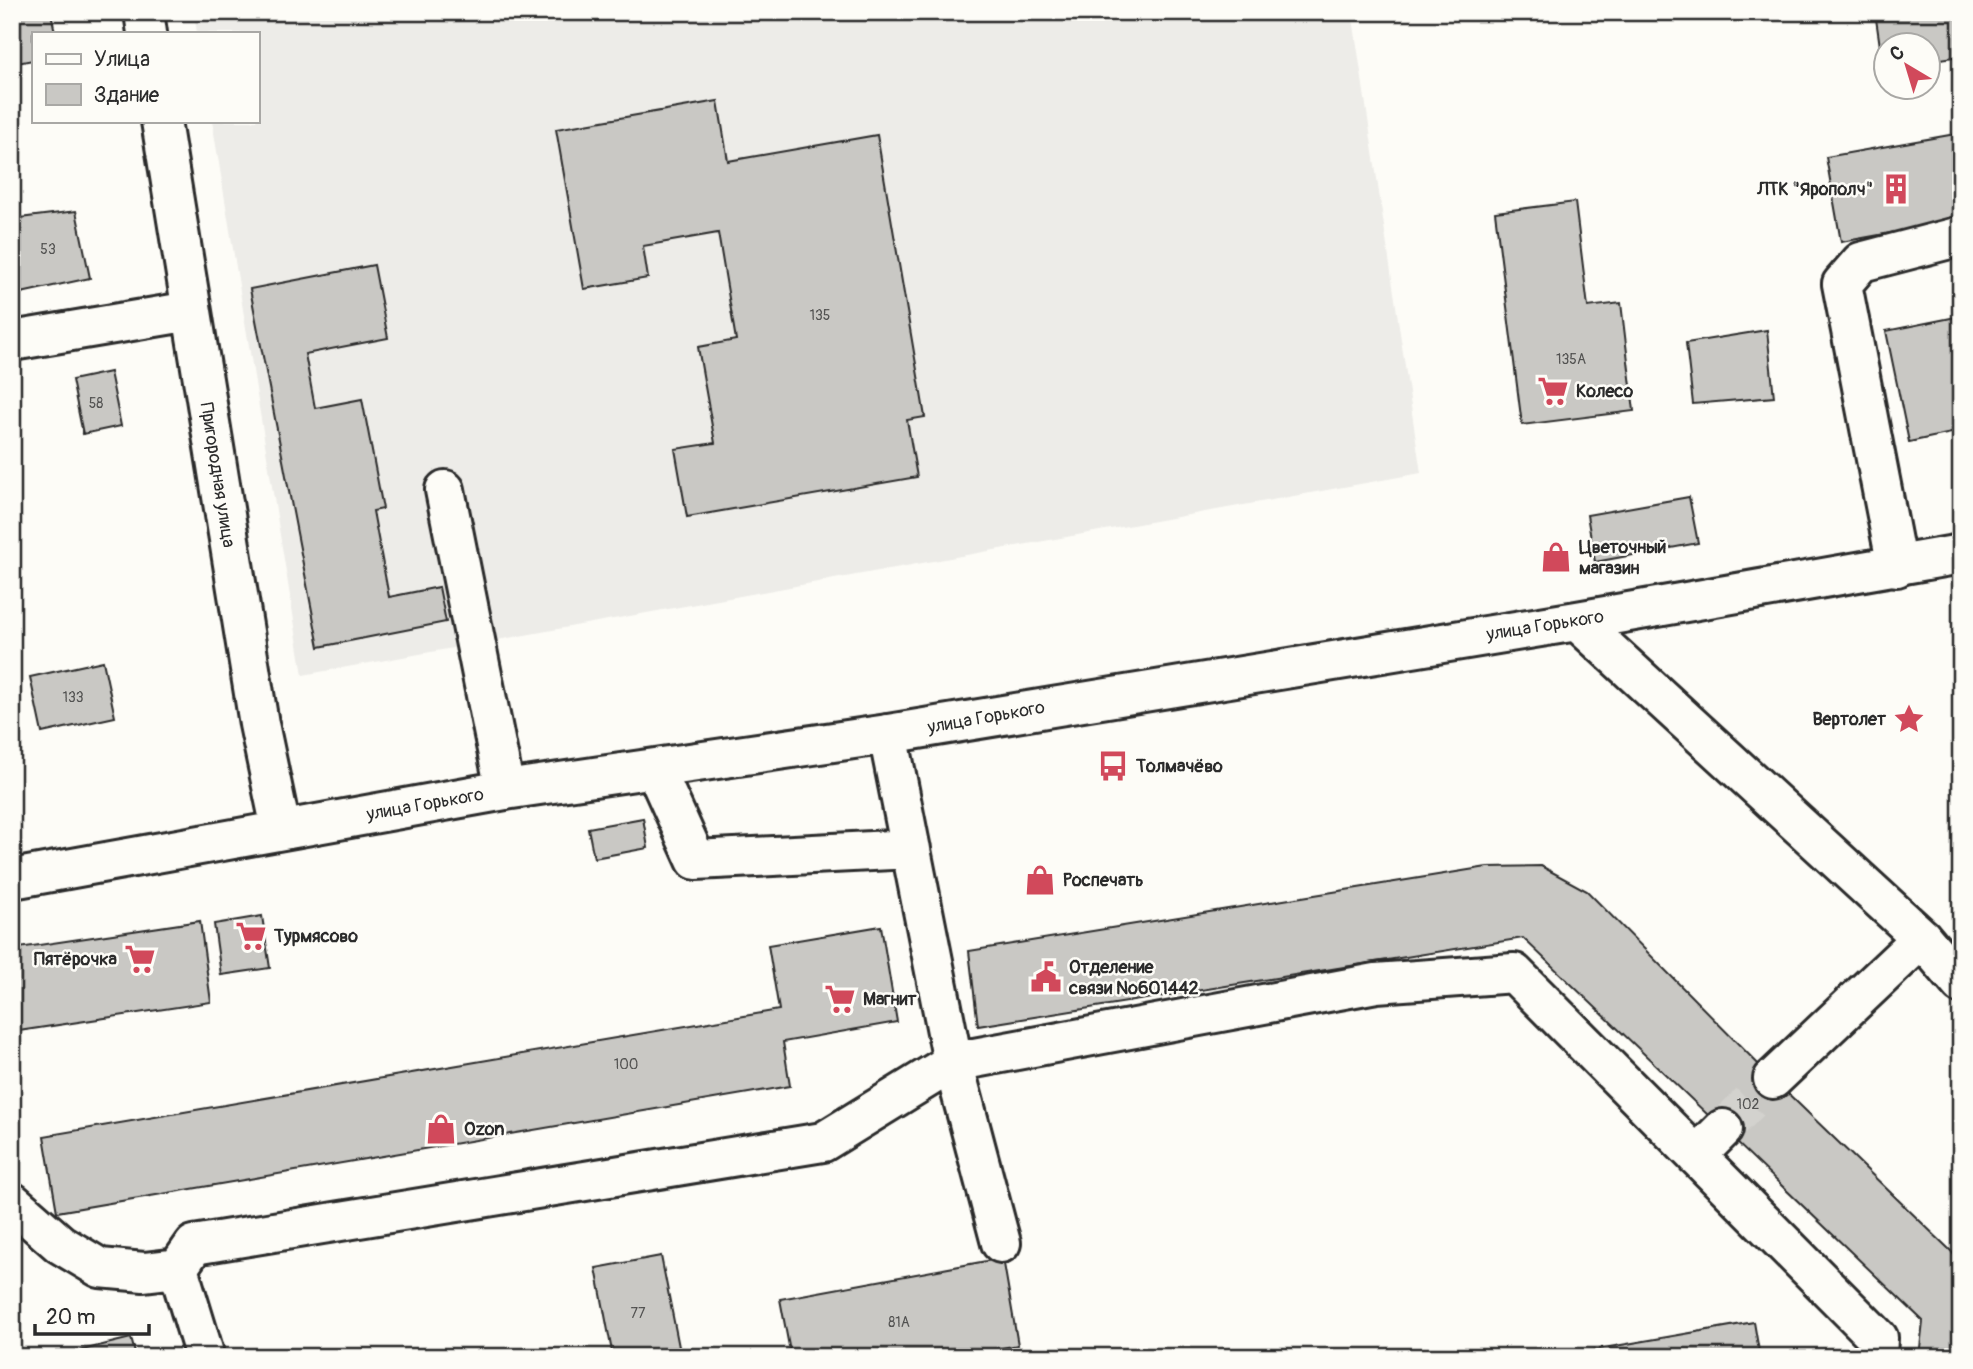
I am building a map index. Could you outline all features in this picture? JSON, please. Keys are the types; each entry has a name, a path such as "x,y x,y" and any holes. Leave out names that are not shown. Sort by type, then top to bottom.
{"main road":[{"path":"144,12 147,32"},
{"name":"Пригородная улица","path":"161,122 259,724 281,829"},
{"path":"1896,567 1842,284 1861,262 1961,236"},
{"path":"12,341 191,311"},
{"path":"445,490 505,790"},
{"name":"улица Горького","path":"12,879 505,790 888,734 1960,556"},
{"path":"1577,621 1922,938 1961,984"},
{"path":"888,734 954,1062 1001,1243"},
{"path":"655,769 696,860 911,849"},
{"path":"1922,938 1961,962"},
{"path":"1773,1079 1922,938"},
{"path":"12,1202 60,1244 100,1268 144,1272 178,1268 194,1245 823,1142 954,1062 1376,983 1514,973 1878,1338 1877,1357"},
{"path":"1696,1156 1723,1129"},
{"path":"178,1268 203,1350 202,1357"}],"shaded area":[{"path":"194,12 1352,12 1421,473 303,675 212,122 259,122 259,32 197,32"}],"building":[{"path":"12,12 51,12 55,32 32,32 32,60 12,64"},
{"path":"1875,12 1961,12 1961,56 1941,59 1941,32 1878,32"},
{"path":"718,101 728,161 877,135 925,417 907,420 917,477 687,517 675,449 715,443 698,347 736,340 718,233 643,246 648,278 584,289 556,129"},
{"name":"ЛТК \"Ярополч\"","path":"1961,133 1961,220 1841,242 1826,157"},
{"path":"1575,202 1588,307 1621,303 1634,411 1522,425 1495,212"},
{"path":"76,211 90,278 12,295 12,219"},
{"path":"374,265 388,338 305,354 315,408 362,399 383,509 373,511 389,597 439,587 446,622 319,647 250,289"},
{"path":"1961,316 1961,431 1909,442 1886,331"},
{"path":"1767,330 1774,397 1693,404 1686,343"},
{"path":"110,372 121,426 83,434 72,380"},
{"path":"1689,497 1698,543 1595,562 1587,515"},
{"path":"103,661 115,717 42,733 30,677"},
{"path":"643,818 648,848 594,858 588,828"},
{"path":"1541,866 1587,891 1773,1079 1951,1251 1961,1265 1961,1357 1919,1357 1923,1321 1523,938 978,1026 969,951 1487,867"},
{"path":"262,916 270,968 221,975 214,924"},
{"path":"200,921 211,1002 12,1032 12,949"},
{"path":"881,926 897,1022 783,1042 790,1086 57,1212 44,1136 779,1010 768,945"},
{"path":"661,1256 681,1357 613,1357 596,1268"},
{"path":"1003,1258 1018,1345 954,1357 791,1357 780,1299"},
{"path":"1754,1322 1760,1357 1552,1357"},
{"path":"131,1338 136,1357 54,1357"}],"tunnel":[{"path":"1723,1129 1773,1079"}],"place":[{"name":"ЛТК \"Ярополч\"","path":"1896,189"},
{"name":"Колесо","path":"1553,391"},
{"name":"Цветочный магазин","path":"1556,557"},
{"name":"Вертолет","path":"1909,719"},
{"name":"Толмачёво","path":"1113,766"},
{"name":"Роспечать","path":"1040,880"},
{"name":"Турмясово","path":"251,936"},
{"name":"Пятёрочка","path":"140,959"},
{"name":"Отделение связи №601442","path":"1046,977"},
{"name":"Магнит","path":"840,999"},
{"name":"Ozon","path":"441,1129"}]}
